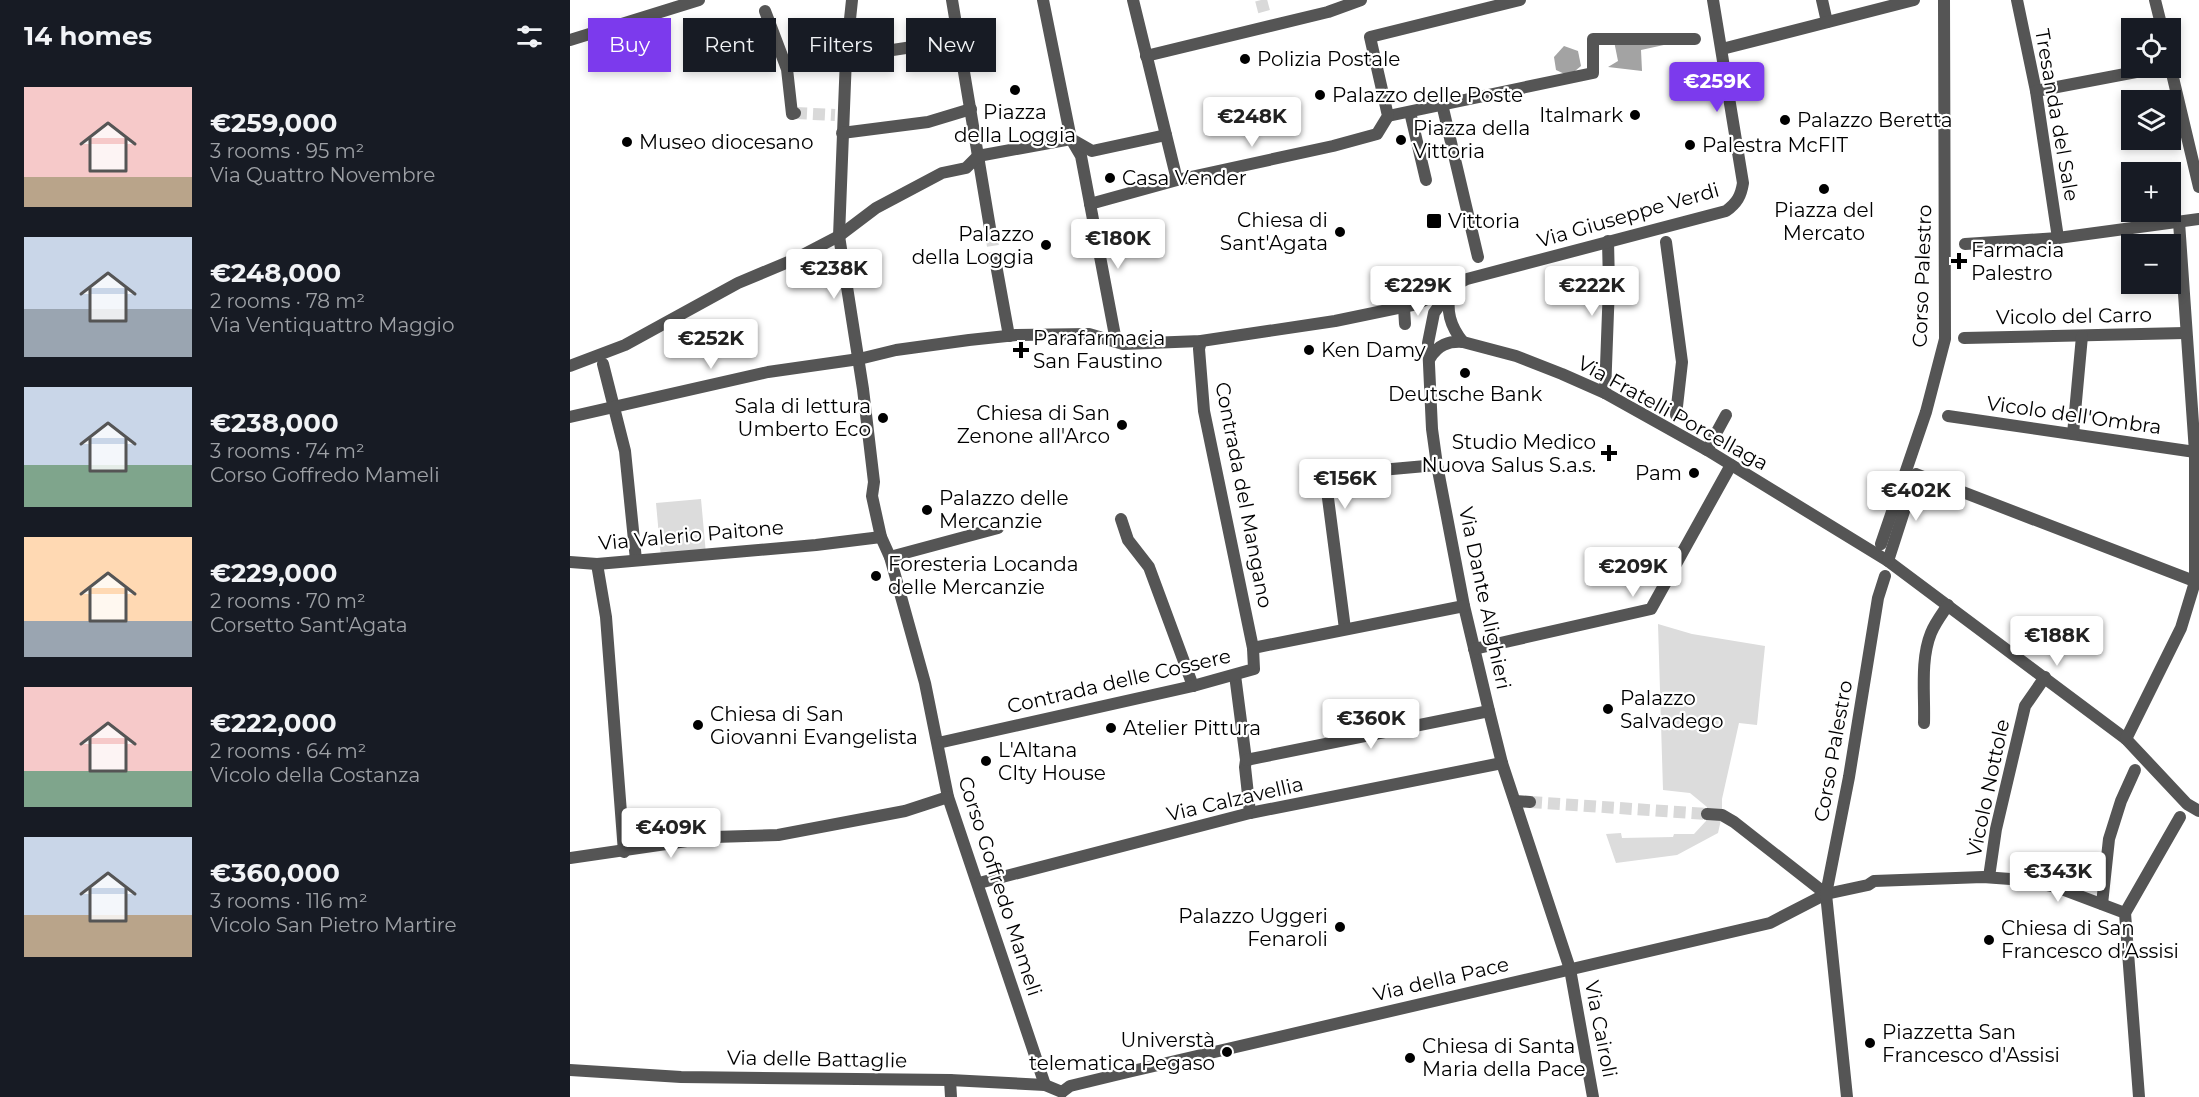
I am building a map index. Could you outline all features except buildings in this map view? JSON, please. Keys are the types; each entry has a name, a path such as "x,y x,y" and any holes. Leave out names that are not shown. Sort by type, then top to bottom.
{"street":[{"path":"570,40 699,0"},
{"path":"850,18 852,0"},
{"path":"952,0 955,18"},
{"path":"1043,0 1071,139 1081,156 1116,341"},
{"path":"1133,0 1177,180"},
{"path":"1146,56 1266,20 1328,12 1361,0"},
{"path":"1389,116 1370,37 1520,0"},
{"path":"1713,0 1722,49 1914,0"},
{"path":"1822,0 1827,22"},
{"name":"Corso Palestro","path":"1881,544 1926,412 1944,339 1944,0"},
{"name":"Tresanda del Sale","path":"2017,0 2036,91 2058,238"},
{"path":"2155,0 2160,18"},
{"path":"765,11 787,69 792,114 795,113"},
{"path":"1090,204 1177,180 1333,146 1377,134 1389,116 1593,73 1593,39 1695,39"},
{"name":"Via Giuseppe Verdi","path":"570,417 768,372 859,359 896,350 1009,336 1089,334 1123,344 1200,345 1335,321 1417,304 1467,279 1726,211 1735,204 1743,183 1722,49"},
{"path":"844,72 839,116 842,133 839,236 859,359"},
{"path":"964,72 991,234"},
{"path":"2036,91 2121,75"},
{"path":"2173,78 2199,187"},
{"path":"1442,105 1478,257"},
{"path":"842,133 928,122 970,109"},
{"path":"1410,112 1425,180"},
{"path":"570,366 625,345 738,283 793,260 839,236 876,208 942,173 966,168 978,156 1071,139 1092,151 1166,135"},
{"path":"2181,222 2199,219"},
{"path":"1965,244 2058,238 2179,222 2195,452 2197,583 2181,628 2126,739"},
{"path":"1605,393 1609,285 1608,242"},
{"path":"1666,242 1682,362 1676,415"},
{"path":"996,261 1009,336"},
{"path":"1450,289 1448,311 1456,333 1463,342"},
{"name":"Via Dante Alighieri","path":"1450,289 1432,321 1428,343 1432,429 1437,465 1464,606 1502,763 1569,969"},
{"path":"1404,307 1406,324"},
{"name":"Vicolo del Carro","path":"1964,338 2185,333"},
{"path":"2073,434 2082,336"},
{"path":"1430,358 1440,346 1463,342"},
{"name":"Via Fratelli Porcellaga","path":"1463,342 1516,357 1605,393 1707,450 1888,561 2045,676 2126,739 2187,804 2199,811"},
{"name":"Contrada del Mangano","path":"1200,345 1204,411 1253,648"},
{"name":"Corso Goffredo Mameli","path":"859,359 874,482 872,496 880,537 890,557 943,742 948,796 979,883 1044,1085"},
{"path":"603,364 625,451 636,560"},
{"path":"1707,450 1726,415"},
{"name":"Vicolo dell'Ombra","path":"1948,416 2195,452"},
{"path":"1345,629 1325,475 1437,465"},
{"path":"1474,649 1651,609 1731,465"},
{"path":"1888,561 1916,474 2197,583"},
{"path":"1121,519 1128,540 1149,567 1193,686"},
{"path":"890,557 998,528"},
{"name":"Via Valerio Paitone","path":"570,562 597,564 816,545 880,537"},
{"path":"597,564 606,617 624,852"},
{"name":"Corso Palestro","path":"1847,1097 1826,894 1849,777 1878,598 1885,576"},
{"path":"1924,723 1925,664 1930,634 1948,605"},
{"name":"Contrada delle Cossere","path":"943,742 1235,675 1254,669 1253,648 1464,606"},
{"path":"1235,675 1250,813"},
{"name":"Vicolo Nottole","path":"1989,878 1996,829 2025,706 2045,676"},
{"path":"1246,760 1489,711"},
{"name":"Via Calzavellia","path":"979,883 1250,813 1502,763"},
{"path":"2102,904 2109,839 2121,801 2135,770"},
{"path":"570,858 624,852 714,837 778,835 905,811 948,796"},
{"path":"1515,801 1530,802"},
{"path":"1707,814 1722,815 1734,822 1826,894"},
{"path":"2139,1097 2125,913 2180,817"},
{"name":"Via della Pace","path":"1062,1095 1070,1086 1770,922 1826,894 1868,885 1874,881 1989,878 2043,883 2125,913"},
{"name":"Via Cairoli","path":"1569,969 1593,1097"},
{"name":"Via delle Battaglie","path":"570,1070 681,1077 950,1080 1044,1085 1062,1095"},
{"path":"950,1080 951,1097"}],"shaded area":[{"path":"1614,41 1682,41 1641,50 1642,71 1608,67 1618,61"},
{"path":"1564,46 1578,51 1581,66 1569,76 1556,70 1554,57"},
{"path":"701,499 706,554 661,558 656,503"},
{"path":"1658,624 1692,634 1765,646 1757,725 1739,723 1722,799 1722,815 1718,833 1677,855 1616,863 1606,834 1621,833 1622,838 1673,837 1674,834 1694,834 1706,821 1707,807 1690,793 1663,790"}],"tunnel":[{"path":"1261,0 1265,15"},
{"path":"795,113 835,115"},
{"path":"991,234 995,259"},
{"path":"1530,802 1707,814"}],"place":[{"name":"Polizia Postale","path":"1245,59"},
{"name":"Piazza della Loggia","path":"1015,90"},
{"name":"Palazzo delle Poste","path":"1320,95"},
{"name":"Italmark","path":"1635,115"},
{"name":"Palazzo Beretta","path":"1785,120"},
{"name":"Piazza della Vittoria","path":"1401,140"},
{"name":"Museo diocesano","path":"627,142"},
{"name":"Palestra McFIT","path":"1690,145"},
{"name":"Casa Vender","path":"1110,178"},
{"name":"Piazza del Mercato","path":"1824,189"},
{"name":"Vittoria","path":"1434,221"},
{"name":"Chiesa di Sant'Agata","path":"1340,232"},
{"name":"Palazzo della Loggia","path":"1046,245"},
{"name":"Farmacia Palestro","path":"1959,261"},
{"name":"Parafarmacia San Faustino","path":"1021,350"},
{"name":"Ken Damy","path":"1309,350"},
{"name":"Deutsche Bank","path":"1465,373"},
{"name":"Sala di lettura Umberto Eco","path":"883,418"},
{"name":"Chiesa di San Zenone all'Arco","path":"1122,425"},
{"name":"Studio Medico Nuova Salus S.a.s.","path":"1609,453"},
{"name":"Pam","path":"1694,473"},
{"name":"Palazzo delle Mercanzie","path":"927,510"},
{"name":"Foresteria Locanda delle Mercanzie","path":"876,576"},
{"name":"Palazzo Salvadego","path":"1608,709"},
{"name":"Chiesa di San Giovanni Evangelista","path":"698,725"},
{"name":"Atelier Pittura","path":"1111,728"},
{"name":"L'Altana CIty House","path":"986,761"},
{"name":"Palazzo Uggeri Fenaroli","path":"1340,927"},
{"name":"Chiesa di San Francesco d'Assisi","path":"1989,940"},
{"name":"Piazzetta San Francesco d'Assisi","path":"1870,1043"},
{"name":"Universtà telematica Pegaso","path":"1227,1052"},
{"name":"Chiesa di Santa Maria della Pace","path":"1410,1058"}]}
